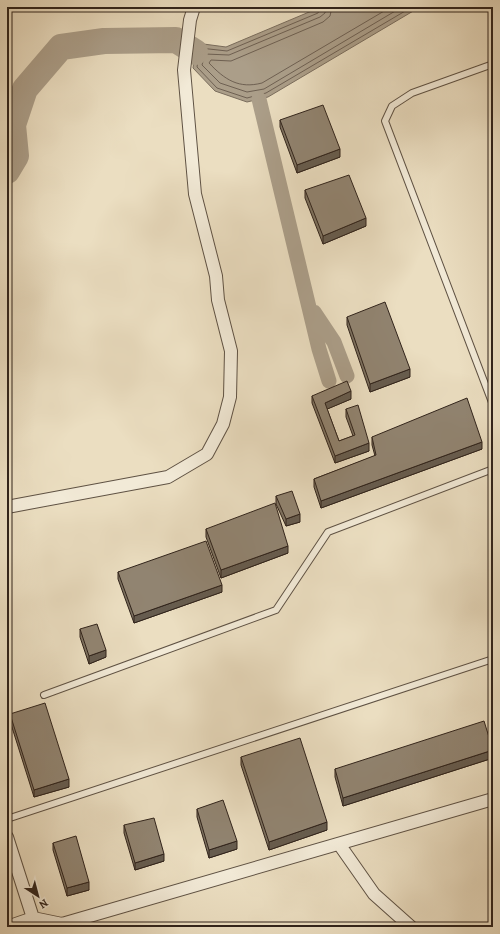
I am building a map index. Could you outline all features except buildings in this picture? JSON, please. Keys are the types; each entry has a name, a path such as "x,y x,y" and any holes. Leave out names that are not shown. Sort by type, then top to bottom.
{"street":[{"path":"7,507 168,476 207,454 223,424 230,397 231,351 218,300 216,276 195,194 184,70 190,20 194,7"},
{"path":"7,927 33,918 62,924 493,799"},
{"path":"7,837 33,918"},
{"path":"339,844 374,894 411,927"}],"lane":[{"path":"493,64 412,93 392,106 385,122 493,405"},
{"path":"44,695 276,610 328,532 493,469"},
{"path":"7,819 492,661"}],"water":[{"path":"321,7 420,7 268,97 247,102 215,91 193,68 196,43 226,47"}],"waterway":[{"path":"7,171 16,156 13,125 25,89 61,47 104,41 176,40 195,52"},
{"path":"259,99 319,349 329,381"},
{"path":"314,312 334,342 347,376"}]}
